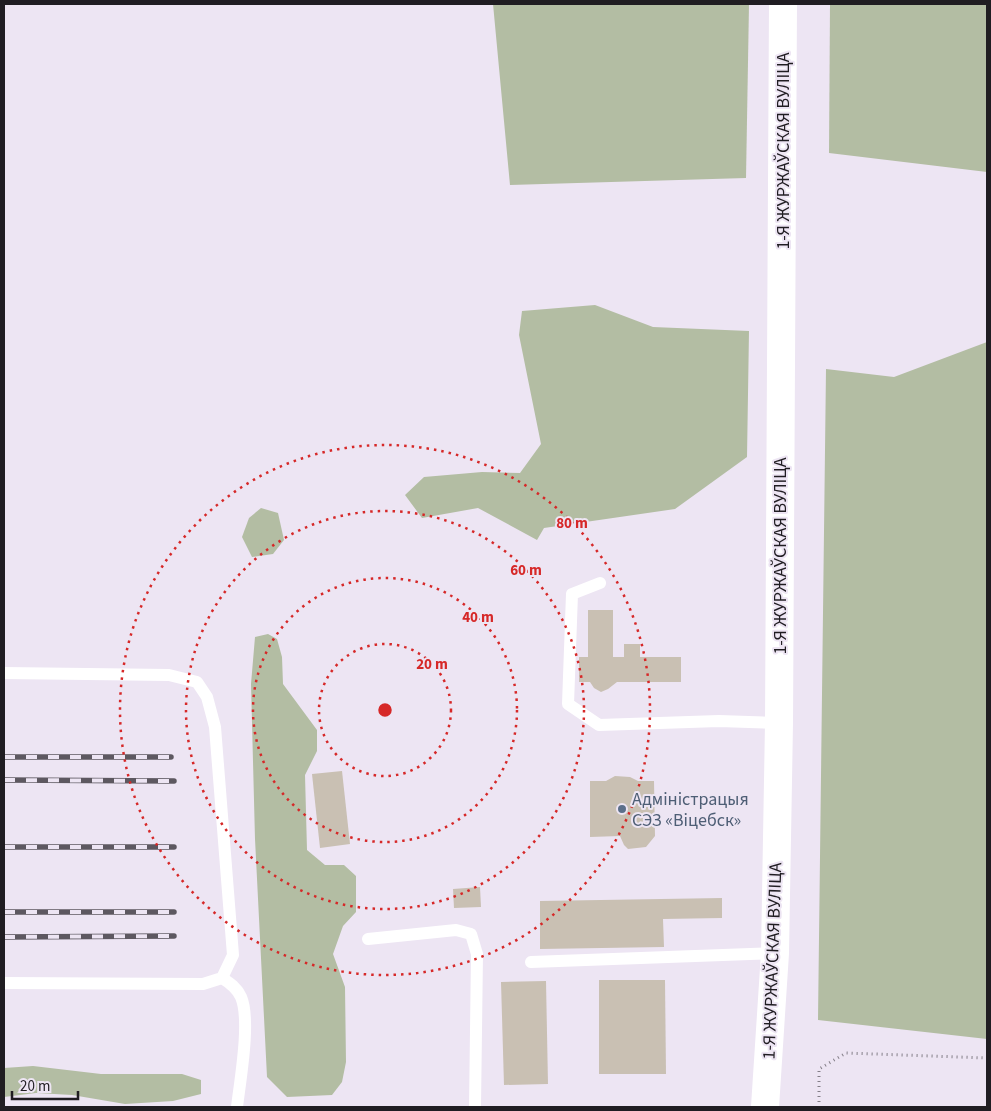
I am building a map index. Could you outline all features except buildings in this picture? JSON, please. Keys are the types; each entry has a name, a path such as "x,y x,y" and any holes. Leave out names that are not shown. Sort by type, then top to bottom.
{"street":[{"name":"1-Я ЖУРЖАЎСКАЯ ВУЛІЦА","path":"766,1107 775,953 779,723 783,4"}],"lane":[{"path":"600,583 572,594 568,704 599,725 719,720 779,723"},
{"path":"4,673 169,675 197,682 207,697 215,737 233,955 222,978 203,984 4,983"},
{"path":"368,939 456,930 471,934 477,954 475,1107"},
{"path":"531,962 775,953"},
{"path":"222,978 235,986 242,999 245,1032 238,1107"}],"path":[{"path":"819,1107 819,1069 846,1053 987,1058"}],"green space":[{"path":"493,4 749,4 746,178 510,185"},
{"path":"830,4 987,4 987,172 829,153"},
{"path":"595,305 653,327 749,331 747,457 675,509 544,528 537,540 478,508 422,518 405,495 424,477 482,472 520,473 541,444 519,335 522,311"},
{"path":"987,342 987,1039 818,1020 826,369 894,377"},
{"path":"261,508 278,513 284,540 273,554 252,557 242,537 249,518"},
{"path":"268,634 277,639 282,657 283,684 317,730 317,751 305,775 307,850 325,865 344,865 356,876 356,912 343,926 333,954 345,987 346,1062 342,1082 332,1095 287,1097 267,1077 255,839 251,684 255,637"},
{"path":"33,1066 101,1074 182,1074 201,1080 201,1094 173,1101 125,1104 72,1095 36,1093 4,1097 4,1068"}],"railway":[{"path":"4,757 171,757"},
{"path":"4,780 174,781"},
{"path":"4,847 174,847"},
{"path":"4,912 174,912"},
{"path":"4,937 174,936"}],"place":[{"name":"Адміністрацыя СЭЗ «Віцебск»","path":"622,809"}]}
